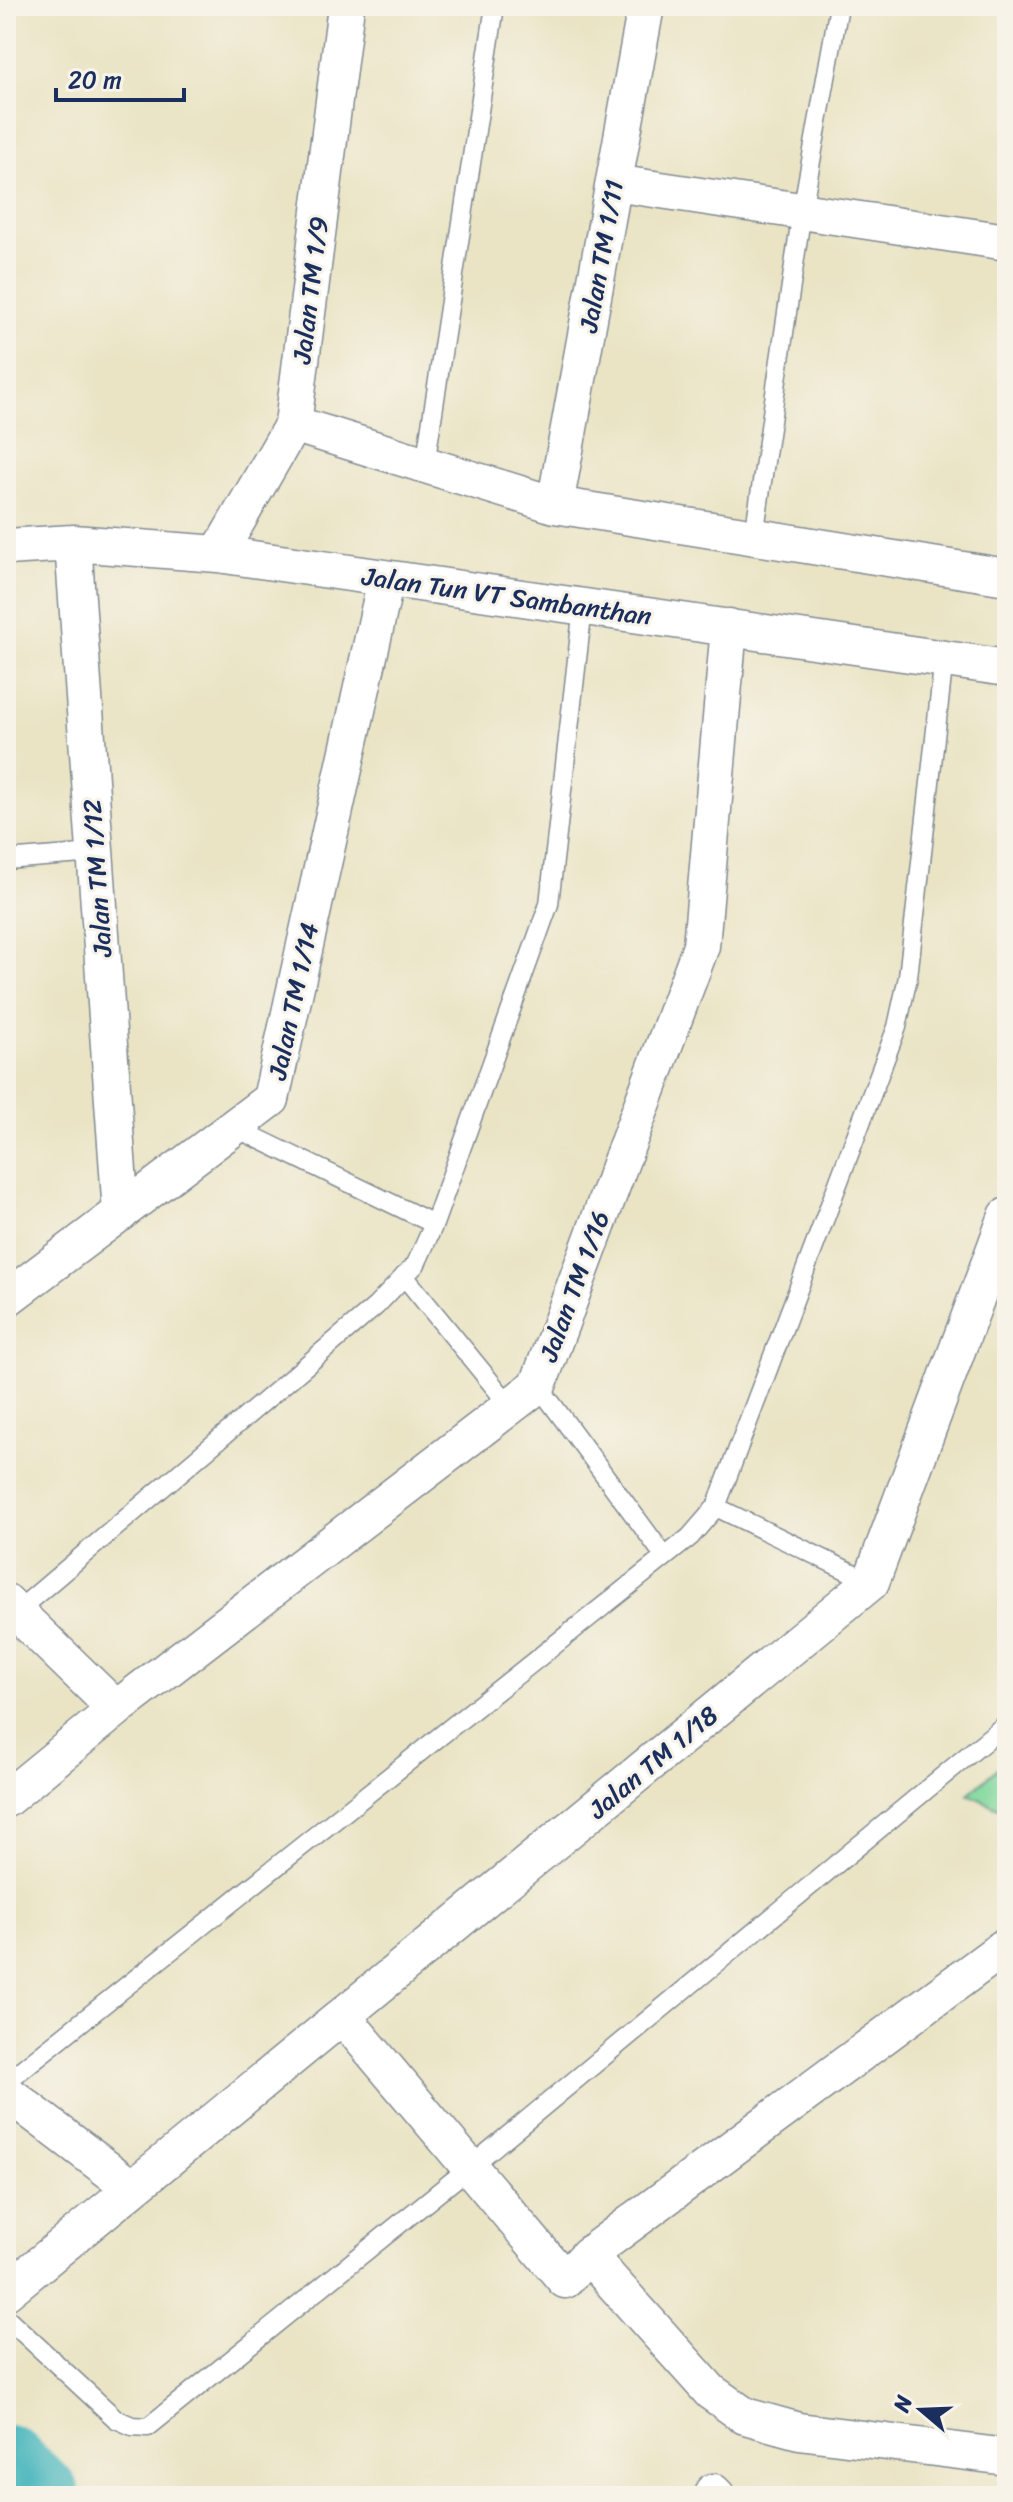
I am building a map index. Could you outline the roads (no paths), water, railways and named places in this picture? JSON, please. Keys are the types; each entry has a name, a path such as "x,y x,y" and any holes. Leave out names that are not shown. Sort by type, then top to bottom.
{"street":[{"name":"Jalan TM 1/9","path":"218,554 293,424 346,6"},
{"name":"Jalan TM 1/11","path":"555,505 646,6"},
{"path":"614,183 1007,242"},
{"path":"293,424 555,505 1007,577"},
{"name":"Jalan Tun VT Sambanthan","path":"6,547 73,543 218,554 1007,668"},
{"name":"Jalan TM 1/12","path":"73,543 121,1213"},
{"name":"Jalan TM 1/14","path":"6,1299 271,1099 386,579"},
{"name":"Jalan TM 1/16","path":"524,1396 701,946 729,627"},
{"path":"871,1582 1007,1216"},
{"path":"6,1799 116,1709 524,1396"},
{"name":"Jalan TM 1/18","path":"6,2292 871,1582"},
{"path":"11,1607 116,1709"},
{"path":"343,2017 565,2280 588,2255 1007,1945"},
{"path":"6,2092 132,2188"},
{"path":"588,2255 711,2392 745,2416 799,2431 1007,2457"}],"lane":[{"path":"425,465 495,6"},
{"path":"754,536 802,211 839,6"},
{"path":"11,1607 376,1306 416,1264 434,1224 549,904 583,607"},
{"path":"6,2082 690,1537 716,1507 897,1027 908,977 944,658"},
{"path":"6,860 95,853"},
{"path":"234,1127 434,1224"},
{"path":"404,1276 524,1396 665,1557"},
{"path":"716,1507 871,1582"},
{"path":"6,2317 116,2419 132,2426 148,2427 470,2167 1007,1723"}],"waterway":[{"path":"6,2462 42,2496"}]}
